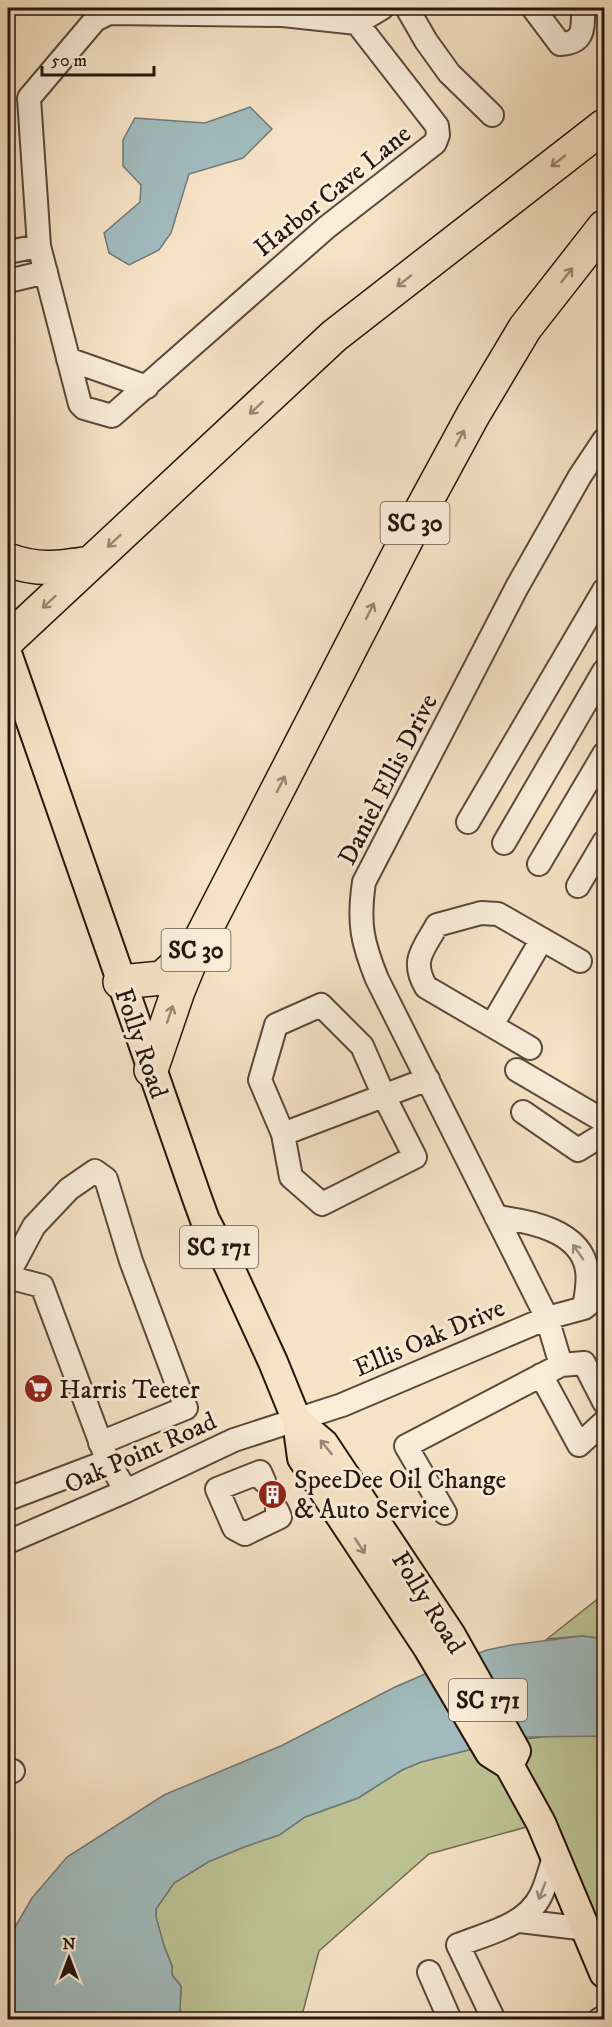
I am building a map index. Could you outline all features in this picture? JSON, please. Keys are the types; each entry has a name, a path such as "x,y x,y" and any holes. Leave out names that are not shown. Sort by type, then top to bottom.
{"highway":[{"path":"8,640 334,336 604,126"},
{"name":"SC 30","path":"151,1070 178,991 199,944 422,509 473,415 525,328 604,227"},
{"path":"8,560 26,567 60,568 90,563"},
{"path":"120,982 162,978 199,944"}],"main road":[{"name":"Folly Road","path":"8,656 205,1220 238,1286 297,1421 302,1458 440,1642 490,1753 509,1766 541,1823 604,1973"}],"street":[{"path":"357,23 382,8"},
{"path":"407,8 426,41 449,73 492,115"},
{"path":"533,8 560,44 570,44 580,37 584,28 583,8"},
{"name":"Harbor Cave Lane","path":"109,14 283,15 357,23 437,126 438,135 435,143 327,227 112,416 84,408 80,404 39,246 29,98 95,20 101,16 109,14"},
{"path":"8,252 39,246"},
{"path":"8,281 46,272"},
{"path":"68,359 147,387"},
{"name":"Daniel Ellis Drive","path":"604,440 580,476 517,588 364,882 361,905 365,950 378,979 547,1318 551,1370 579,1445 604,1422"},
{"path":"468,822 604,590"},
{"path":"504,843 604,671"},
{"path":"539,864 604,754"},
{"path":"578,886 604,842"},
{"path":"530,1048 426,987 419,976 418,960 437,925 481,913 498,914 580,961"},
{"path":"492,1025 542,939"},
{"path":"321,1005 362,1046 415,1157 322,1204 291,1177 283,1134 260,1080 263,1069 276,1025 321,1005"},
{"path":"517,1070 604,1121"},
{"path":"283,1134 428,1079"},
{"path":"523,1112 578,1150 604,1134"},
{"path":"8,1499 104,1452 186,1408 131,1261 106,1179 95,1171 69,1189 34,1226 8,1276 42,1286 104,1452 126,1491"},
{"path":"496,1216 530,1221 560,1234 578,1249 587,1267 588,1285 594,1309"},
{"name":"Ellis Oak Drive","path":"297,1421 342,1405 547,1318 594,1309 604,1292"},
{"path":"445,1513 406,1446 551,1370 584,1363 604,1402"},
{"name":"Oak Point Road","path":"8,1542 126,1491 234,1440 297,1421"},
{"path":"203,1455 234,1528 245,1534 280,1517 277,1510"},
{"path":"217,1489 260,1472 264,1481"},
{"path":"494,2019 458,1945 520,1921 535,1906 542,1894 555,1855"},
{"path":"520,1921 587,1929"},
{"path":"429,1972 450,2019"},
{"path":"599,2019 604,2017"}],"green space":[{"path":"604,1594 604,1639 582,1636 547,1639"},
{"path":"550,1736 604,1736 604,1930 590,1937 541,1823 429,1854 319,1951 301,2019 185,2019 180,2010 181,1986 172,1975 172,1966 156,1917 156,1909 174,1883 208,1862 279,1835 305,1817 358,1798 402,1770 421,1762 500,1742"}],"water":[{"path":"250,107 272,129 243,158 189,174 171,233 159,250 129,265 109,253 104,233 140,202 141,185 123,166 123,140 135,118 205,123"},
{"path":"582,1636 604,1639 604,1736 528,1737 421,1762 402,1770 358,1798 305,1817 279,1835 208,1862 174,1883 156,1909 156,1917 172,1966 172,1975 181,1986 180,2010 185,2019 8,2020 8,1939 32,1898 67,1857 164,1795 283,1745 395,1687 446,1665 487,1650"}],"tunnel":[{"path":"264,1481 277,1510"}],"place":[{"name":"Harris Teeter","path":"38,1389"},
{"name":"SpeeDee Oil Change & Auto Service","path":"273,1494"}]}
